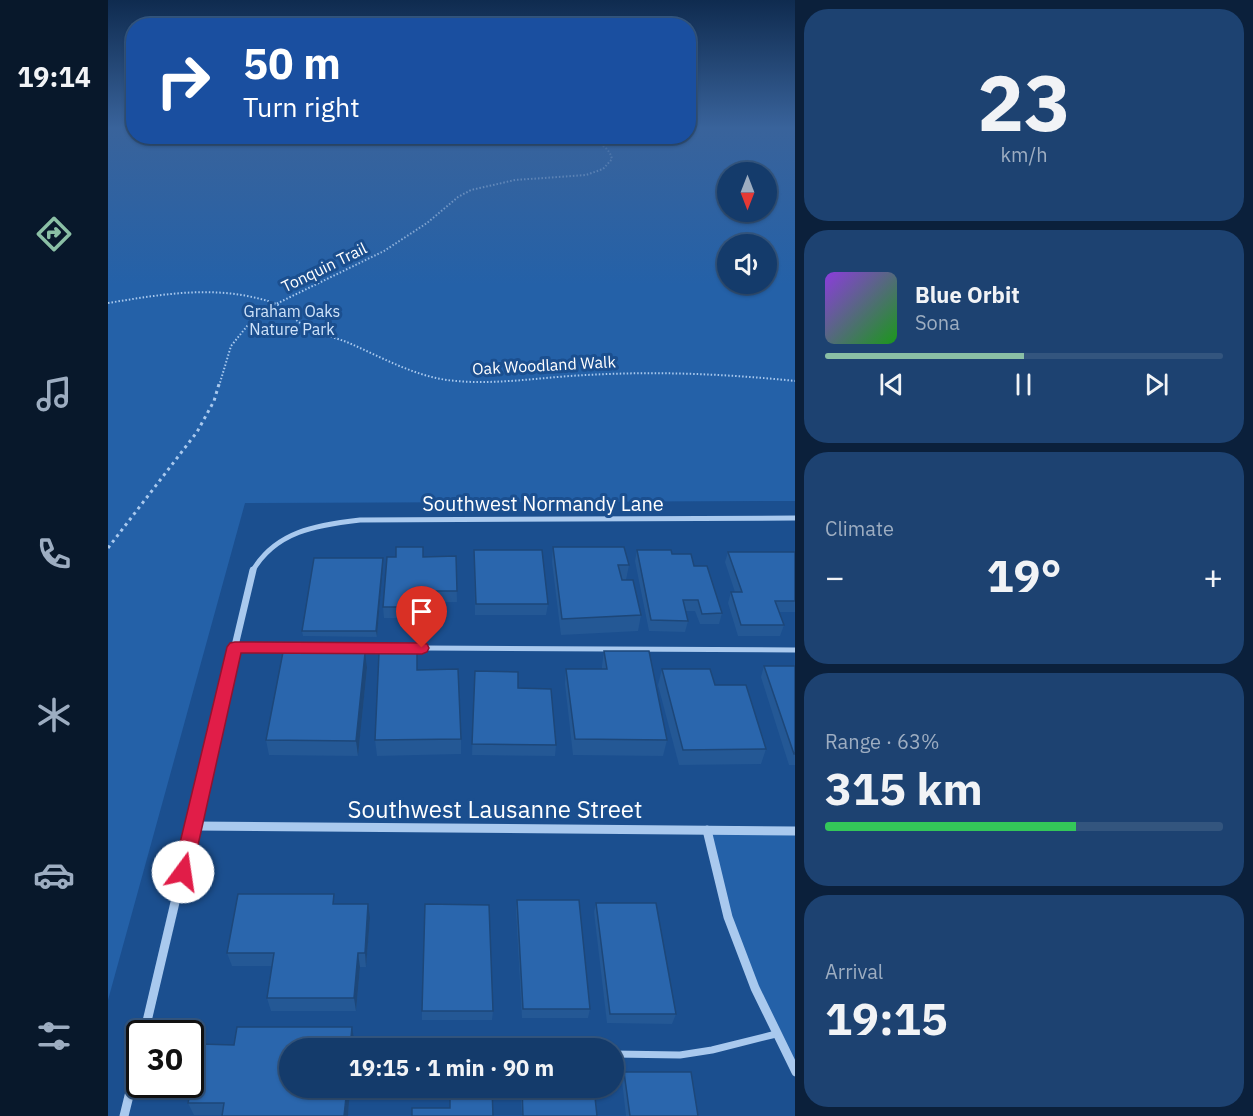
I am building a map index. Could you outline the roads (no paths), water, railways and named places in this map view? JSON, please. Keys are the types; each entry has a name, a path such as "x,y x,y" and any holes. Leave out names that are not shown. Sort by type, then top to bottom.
{"street":[{"name":"Southwest Normandy Lane","path":"147,1020 252,571 257,559 268,548 293,532 319,525 360,520 795,519"},
{"name":"Southwest Lausanne Street","path":"194,826 795,831"},
{"path":"707,830 728,917 755,988 795,1072"},
{"path":"124,1116 128,1098"}],"lane":[{"path":"235,647 795,650"},
{"path":"624,1054 680,1055 712,1050 776,1034"}],"park label":[{"name":"Graham Oaks Nature Park","path":"292,320"}]}
